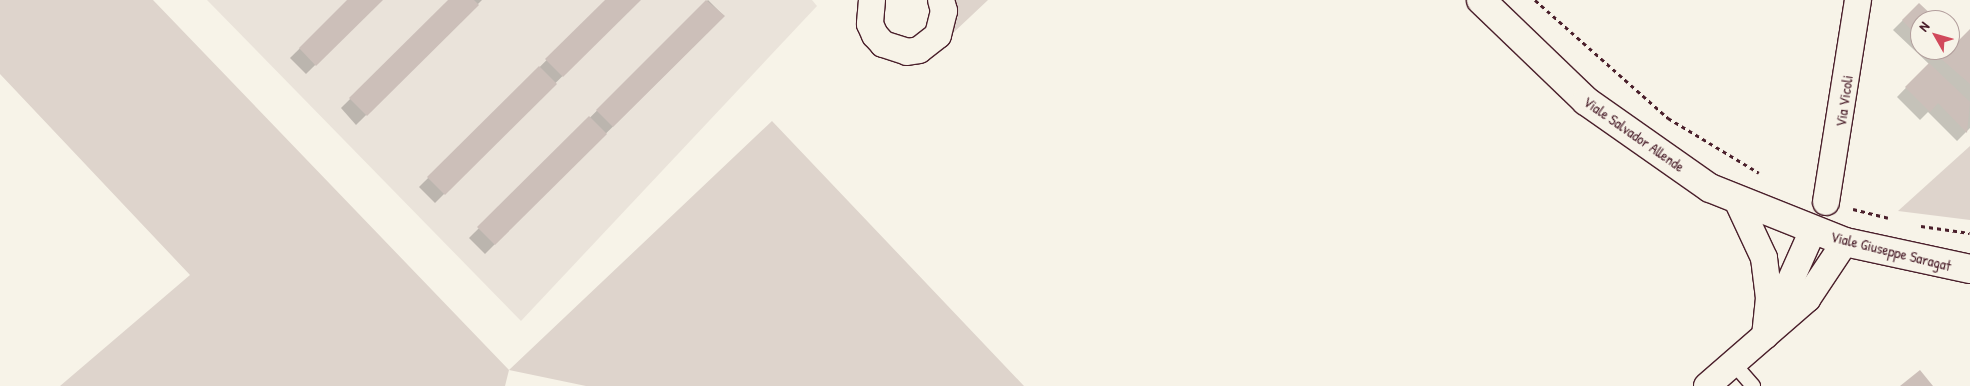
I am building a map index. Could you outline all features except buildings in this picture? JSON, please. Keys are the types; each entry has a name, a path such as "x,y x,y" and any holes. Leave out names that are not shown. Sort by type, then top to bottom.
{"main road":[{"name":"Viale Salvador Allende","path":"1481,0 1586,101 1710,188 1813,230"},
{"name":"Viale Giuseppe Saragat","path":"1813,230 1845,242 1970,270"}],"street":[{"path":"872,0 870,18 875,35 883,44 907,52 924,47 938,34 944,11 941,0"},
{"name":"Via Vicoli","path":"1826,202 1858,0"},
{"path":"1737,200 1764,258 1769,298 1765,336"},
{"path":"1765,336 1813,230"},
{"path":"1707,386 1807,299 1845,242"}],"lane":[{"path":"1734,364 1753,386"}],"path":[{"path":"1535,0 1668,118 1762,174"},
{"path":"1826,202 1898,221"},
{"path":"1916,225 1970,233"}],"shaded area":[{"path":"0,0 153,0 509,370 505,386 60,386 190,275 0,74"},
{"path":"207,0 812,0 817,6 521,321"},
{"path":"953,0 988,0 953,33 958,16"},
{"path":"772,121 1024,386 586,386 509,370"},
{"path":"1970,146 1970,220 1898,211"}]}
